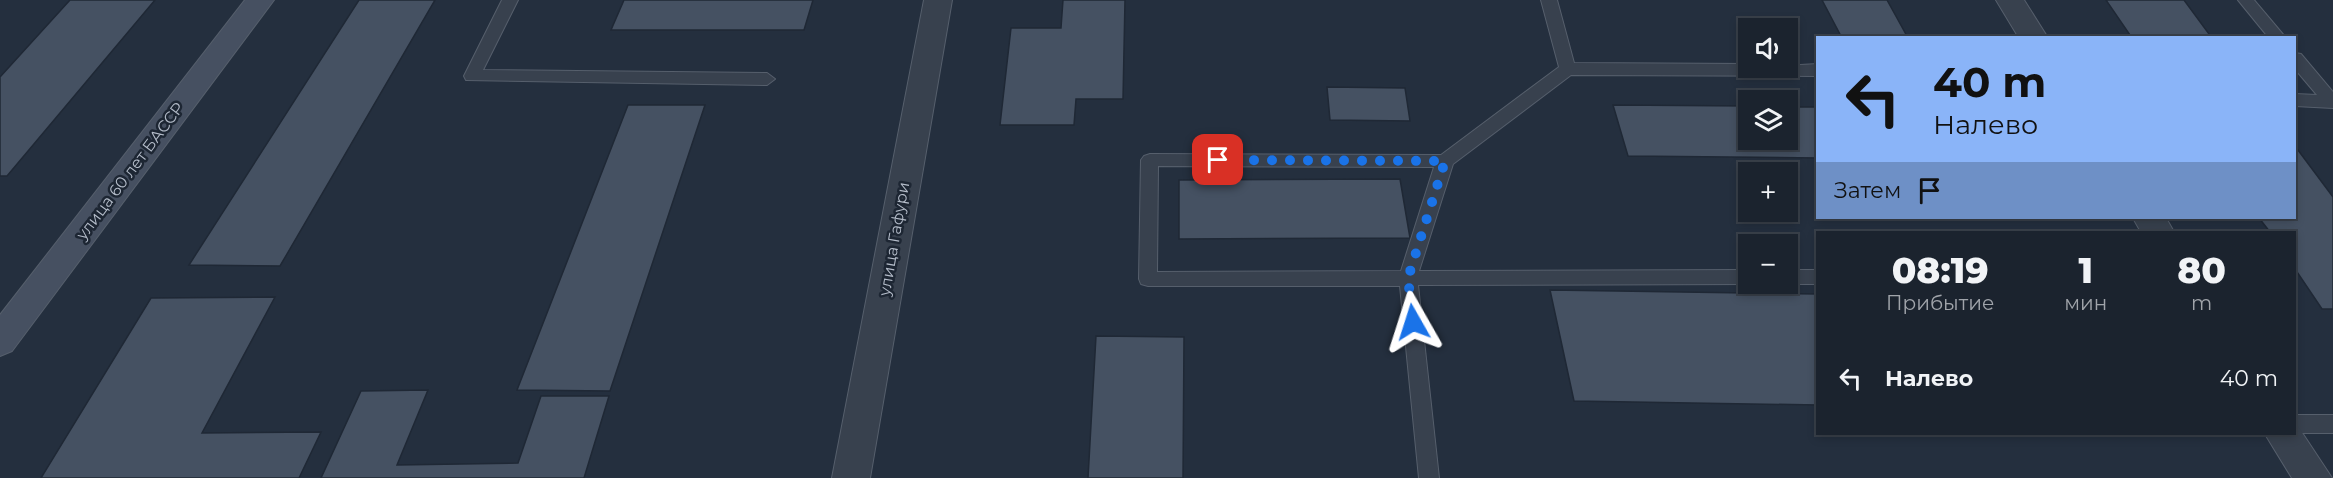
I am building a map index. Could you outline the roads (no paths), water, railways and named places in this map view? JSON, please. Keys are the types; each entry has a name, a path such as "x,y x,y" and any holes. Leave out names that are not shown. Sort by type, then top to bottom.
{"main road":[{"name":"улица 60 лет БАССР","path":"0,341 260,0"}],"street":[{"name":"улица Гафури","path":"851,478 938,0"},
{"path":"2010,0 2033,36"},
{"path":"2284,435 2313,478"}],"lane":[{"path":"510,0 472,76 767,80"},
{"path":"1549,0 1567,69"},
{"path":"2246,0 2276,36"},
{"path":"2296,59 2333,102"},
{"path":"1429,478 1408,278 1445,161 1567,69 1816,70"},
{"path":"2296,100 2333,102"},
{"path":"1445,161 1150,160 1148,279 1738,277"},
{"path":"1798,277 1816,277"},
{"path":"2296,424 2333,424"}]}
